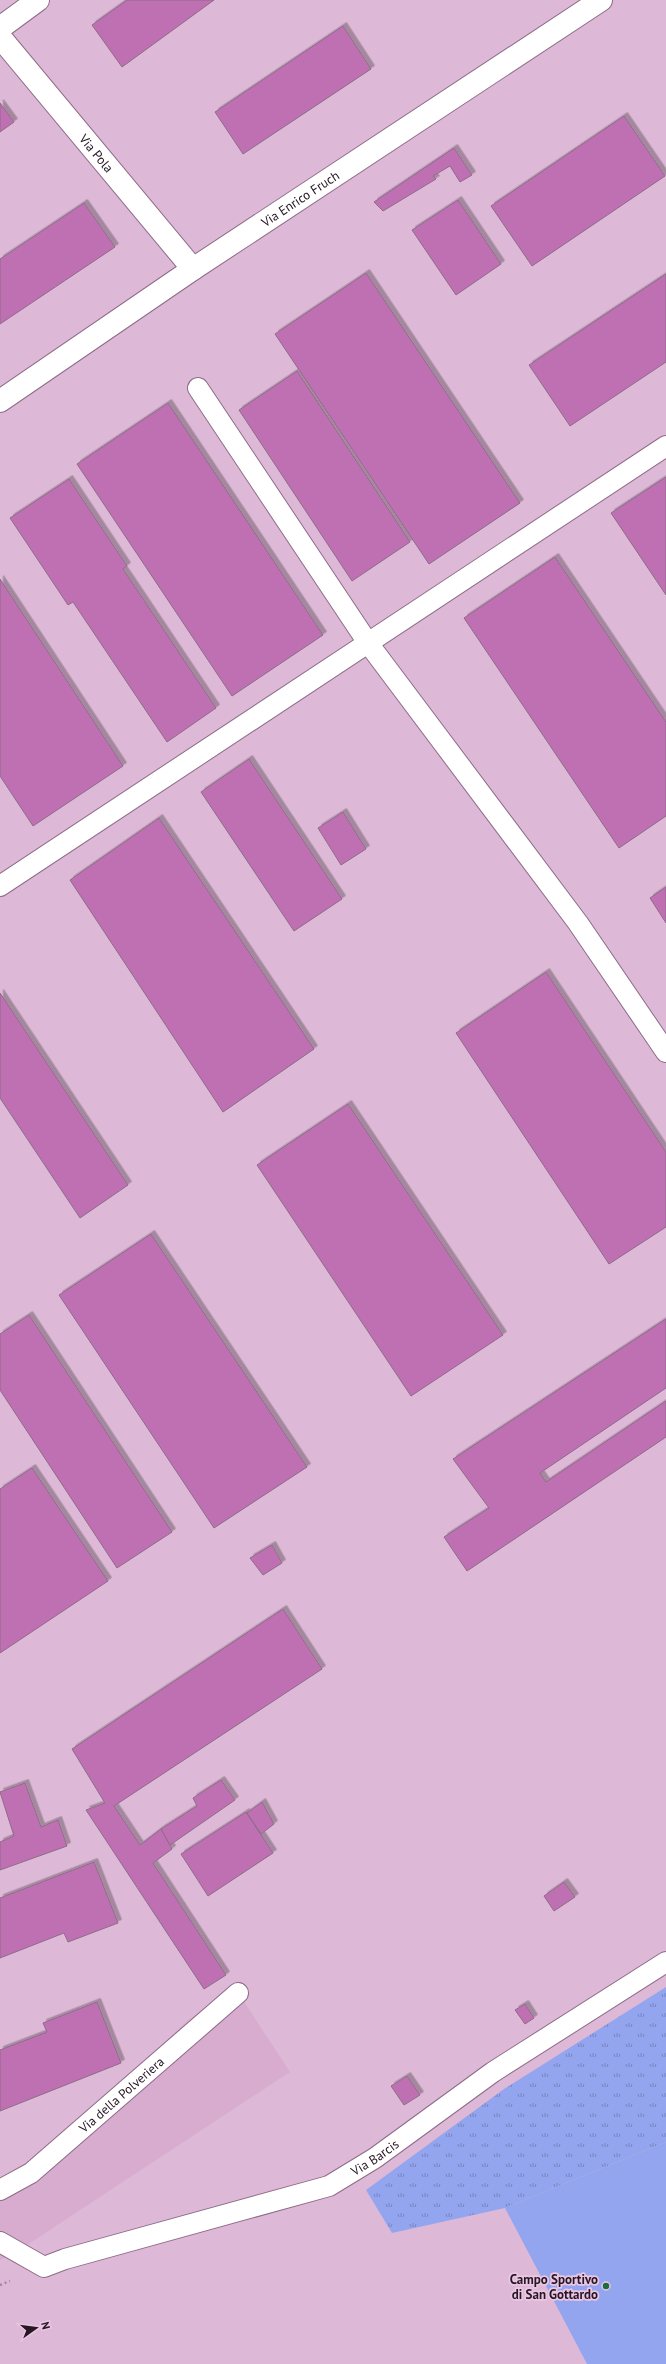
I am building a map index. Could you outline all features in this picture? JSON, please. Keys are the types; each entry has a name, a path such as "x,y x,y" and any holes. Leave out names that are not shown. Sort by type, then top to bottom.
{"street":[{"path":"0,28 38,0"},
{"name":"Via Enrico Fruch","path":"0,401 193,269 601,0"},
{"name":"Via Pola","path":"0,37 193,269"}],"lane":[{"path":"198,388 368,643 578,923 666,1052"},
{"path":"0,886 666,446"},
{"name":"Via Barcis","path":"0,2242 44,2267 73,2257 329,2186 375,2158 493,2072 666,1962"},
{"name":"Via della Polveriera","path":"0,2190 31,2174 238,1993"}],"shaded area":[{"path":"233,1985 290,2072 24,2247 0,2260 0,2198 186,2022"}],"green space":[{"path":"666,1987 666,2142 505,2208 392,2233 366,2190 504,2089"},
{"name":"Campo Sportivo di San Gottardo","path":"666,2142 666,2364 587,2364 505,2208"}],"building":[{"path":"127,0 214,0 122,67 92,25"},
{"path":"343,26 371,69 243,154 215,112"},
{"path":"0,103 14,122 0,132"},
{"path":"624,116 665,176 532,266 491,206"},
{"path":"454,148 472,175 460,182 450,166 433,176 436,179 383,211 374,202"},
{"path":"458,200 501,264 456,295 412,230"},
{"path":"84,203 115,247 0,324 0,259"},
{"path":"366,273 520,503 429,564 275,334"},
{"path":"666,274 666,362 570,426 529,365"},
{"path":"297,371 410,542 352,581 239,410"},
{"path":"168,403 323,635 232,696 77,464"},
{"path":"666,477 666,595 611,513"},
{"path":"69,479 127,566 123,569 216,708 167,742 73,602 68,605 10,518"},
{"path":"555,557 666,722 666,816 619,848 464,618"},
{"path":"0,579 123,766 33,826 0,776"},
{"path":"249,759 342,899 294,931 201,792"},
{"path":"343,812 366,849 341,865 318,828"},
{"path":"159,818 314,1049 223,1112 70,880"},
{"path":"666,887 666,923 650,898"},
{"path":"546,972 666,1152 666,1227 609,1264 456,1033"},
{"path":"0,993 128,1185 80,1218 0,1098"},
{"path":"348,1104 503,1335 411,1396 257,1165"},
{"path":"151,1234 307,1467 214,1528 59,1295"},
{"path":"29,1315 172,1532 117,1568 0,1390 0,1334"},
{"path":"666,1319 666,1388 540,1473 546,1482 666,1401 666,1437 467,1571 444,1537 489,1508 453,1459"},
{"path":"32,1468 108,1581 0,1653 0,1489"},
{"path":"272,1545 282,1563 263,1575 250,1558"},
{"path":"283,1609 322,1669 114,1806 140,1845 161,1829 172,1849 153,1863 226,1975 204,1989 86,1810 105,1803 72,1749"},
{"path":"221,1780 235,1800 170,1845 161,1829 197,1806 193,1798"},
{"path":"25,1783 41,1827 58,1820 67,1846 0,1870 0,1842 14,1836 0,1792"},
{"path":"262,1802 274,1824 261,1834 247,1813"},
{"path":"246,1812 273,1853 208,1896 181,1854"},
{"path":"94,1862 118,1923 68,1942 64,1933 0,1958 0,1898"},
{"path":"564,1882 575,1897 554,1911 544,1896"},
{"path":"97,2002 121,2063 0,2111 0,2050 47,2032 43,2023"},
{"path":"525,2004 534,2018 525,2024 515,2010"},
{"path":"407,2076 420,2095 404,2105 391,2086"}],"place":[{"name":"Campo Sportivo di San Gottardo","path":"606,2286"}]}
